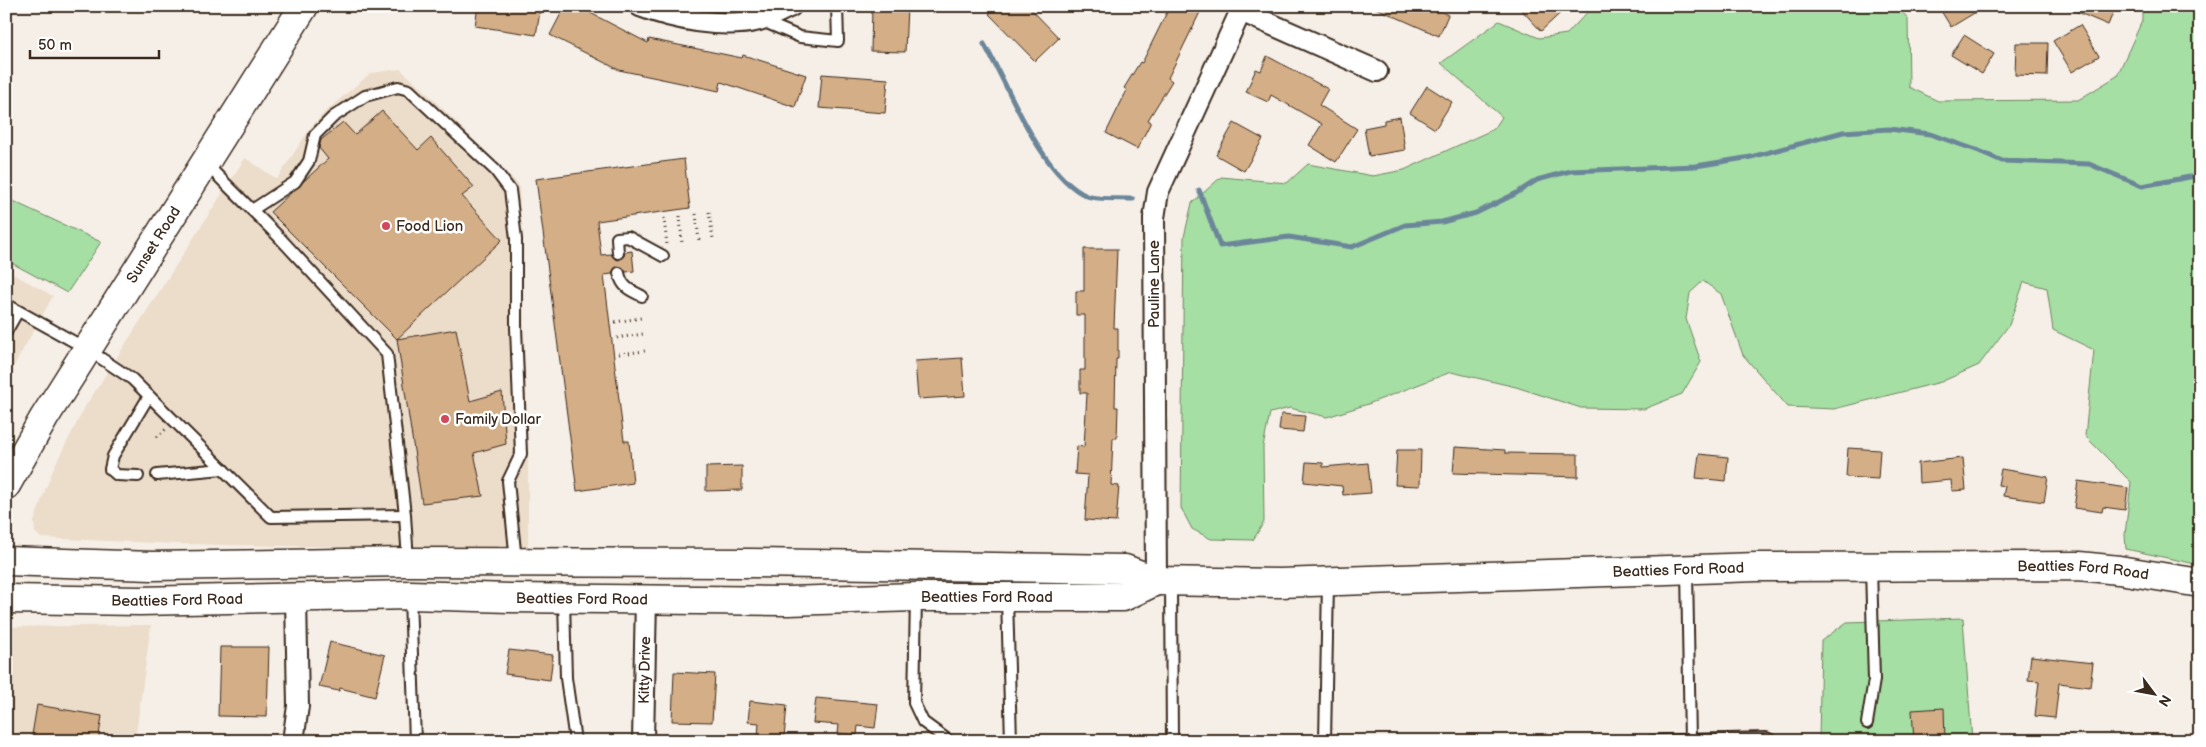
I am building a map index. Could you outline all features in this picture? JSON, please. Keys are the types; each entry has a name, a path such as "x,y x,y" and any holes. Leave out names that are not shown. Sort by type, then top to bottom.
{"main road":[{"name":"Sunset Road","path":"6,485 44,418 304,6"},
{"name":"Beatties Ford Road","path":"6,561 152,566 516,562 1125,569 1163,582 1328,582 1871,566 2079,566 2119,570 2200,583"},
{"name":"Beatties Ford Road","path":"6,599 140,602 410,595 564,599 788,601 916,597 1123,597 1163,582"}],"street":[{"path":"640,6 654,12 694,21 723,23 758,20 791,6"},
{"path":"1242,9 1377,71"},
{"name":"Pauline Lane","path":"1163,582 1154,218 1158,192 1242,9"},
{"path":"293,741 298,706 296,598"},
{"name":"Kitty Drive","path":"643,741 646,599"}],"lane":[{"path":"758,20 800,37 838,41 836,6"},
{"path":"252,210 295,182 309,161 315,135 333,117 365,96 398,87 409,90 495,170 510,190 516,239 516,328 521,454 508,481 516,562"},
{"path":"206,163 387,354 405,515 408,562"},
{"path":"618,253 617,238 628,237 665,254"},
{"path":"619,273 621,282 628,290 642,296"},
{"path":"6,304 121,370 150,396 271,516 405,515"},
{"path":"6,332 18,311"},
{"path":"138,476 117,475 110,469 113,456 150,396"},
{"path":"157,475 223,469"},
{"path":"1867,723 1874,680 1871,566"},
{"path":"1687,570 1690,741"},
{"path":"1163,582 1172,741"},
{"path":"1326,741 1328,582"},
{"path":"410,595 415,741"},
{"path":"916,597 914,703 922,722 949,741"},
{"path":"1007,597 1011,741"},
{"path":"564,599 566,678 576,741"},
{"path":"1651,741 1766,738 1773,741"}],"path":[{"path":"709,212 713,239"},
{"path":"696,214 699,241"},
{"path":"680,216 682,244"},
{"path":"664,218 665,254"},
{"path":"615,322 642,318"},
{"path":"617,338 643,334"},
{"path":"618,354 645,351"}],"shaded area":[{"path":"400,69 420,86 519,185 528,455 528,550 178,544 41,538 35,532 34,522 55,465 85,407 245,158 277,179 311,127 326,111 371,73"},
{"path":"6,270 53,296 6,380"},
{"path":"151,625 135,741 6,741 6,627"}],"green space":[{"path":"1593,6 1895,6 1908,18 1909,87 1938,101 2078,100 2117,76 2142,21 2142,6 2200,6 2200,565 2126,549 2125,535 2131,482 2085,436 2094,350 2053,330 2047,288 2024,282 2009,325 1979,365 1941,382 1834,409 1788,407 1743,355 1721,294 1703,281 1690,293 1686,319 1701,362 1682,394 1644,409 1581,408 1516,387 1451,372 1368,404 1327,417 1290,408 1270,413 1263,447 1264,522 1253,540 1211,539 1192,529 1181,508 1184,237 1192,203 1221,177 1287,183 1308,164 1373,176 1404,170 1494,129 1502,117 1441,63 1499,21 1539,38 1567,34"},
{"path":"6,198 101,242 67,293 6,260"},
{"path":"1963,618 1972,741 1819,741 1821,641 1847,622"}],"building":[{"path":"478,6 541,6 536,35 475,26"},
{"path":"565,6 577,6 648,43 649,39 742,58 743,55 806,75 795,107 721,82 719,91 619,70 550,35"},
{"path":"872,6 907,6 905,52 871,51"},
{"path":"997,6 1028,6 1059,38 1035,61 989,14"},
{"path":"1170,6 1203,6 1168,78 1172,81 1148,120 1151,122 1137,149 1106,133 1127,90 1124,88 1140,62 1142,63"},
{"path":"1371,6 1429,6 1448,15 1439,36"},
{"path":"1518,6 1568,6 1541,31"},
{"path":"1938,6 1986,6 1951,27"},
{"path":"2063,6 2116,6 2108,25"},
{"path":"2080,25 2099,56 2072,72 2053,41"},
{"path":"1964,35 1994,54 1982,74 1951,55"},
{"path":"2016,43 2048,43 2047,76 2015,75"},
{"path":"1267,56 1328,89 1319,105 1357,129 1336,162 1309,145 1322,124 1271,95 1268,102 1246,92 1256,69 1261,71"},
{"path":"822,74 888,79 885,113 819,108"},
{"path":"1427,86 1452,102 1435,129 1410,113"},
{"name":"Food Lion","path":"382,111 418,150 431,138 474,187 462,196 502,240 397,339 270,212 328,159 319,148 321,140 343,122 355,135"},
{"path":"1400,117 1405,150 1369,156 1364,128 1384,124 1384,120"},
{"path":"1234,123 1263,139 1244,171 1216,155"},
{"path":"684,159 690,208 597,221 601,255 611,254 615,259 619,260 624,256 625,252 632,251 634,271 626,272 618,266 612,274 604,275 624,441 629,441 633,483 577,491 536,179"},
{"path":"1084,249 1117,249 1114,328 1118,328 1115,407 1118,407 1117,438 1113,438 1111,485 1119,486 1116,522 1085,520 1088,475 1075,474 1077,446 1084,447 1087,393 1080,393 1080,370 1085,370 1085,315 1076,315 1076,291 1084,291"},
{"path":"456,329 470,401 502,392 506,444 474,453 483,496 422,503 397,339"},
{"path":"962,358 965,396 918,399 915,361"},
{"path":"1281,414 1305,416 1303,432 1279,430"},
{"path":"1455,447 1505,450 1505,453 1578,454 1578,477 1453,473"},
{"path":"1848,448 1880,450 1878,479 1846,477"},
{"path":"1397,450 1421,450 1420,486 1395,485"},
{"path":"1699,454 1728,457 1726,481 1696,478"},
{"path":"1963,458 1966,490 1952,491 1951,480 1919,483 1918,463"},
{"path":"1306,462 1323,463 1323,467 1368,463 1371,493 1343,495 1342,486 1304,482"},
{"path":"742,466 742,490 706,491 706,467"},
{"path":"2001,469 2048,477 2044,502 2003,496 2005,486 1998,485"},
{"path":"2078,481 2128,488 2125,510 2103,507 2102,512 2074,508"},
{"path":"330,642 385,655 375,697 340,688 339,691 319,687"},
{"path":"220,647 269,647 267,717 218,716"},
{"path":"509,650 553,655 550,680 505,674"},
{"path":"2031,656 2093,663 2090,687 2059,683 2055,718 2035,716 2039,681 2028,680"},
{"path":"674,672 715,674 712,722 672,721"},
{"path":"816,698 878,704 875,728 858,726 857,735 838,733 839,725 813,723"},
{"path":"750,701 787,705 784,738 758,736 759,723 748,722"},
{"path":"37,705 102,716 98,741 31,741"},
{"path":"1944,708 1945,741 1914,741 1912,710"}],"waterway":[{"path":"984,44 1015,105 1055,170 1070,185 1087,196 1133,199"},
{"path":"1199,190 1220,246 1289,237 1352,247 1405,225 1442,222 1476,213 1515,194 1537,180 1570,171 1696,166 1751,157 1843,132 1889,129 1930,134 2002,161 2089,164 2142,186 2200,175"}],"place":[{"name":"Food Lion","path":"386,226"},
{"name":"Family Dollar","path":"445,419"}]}
